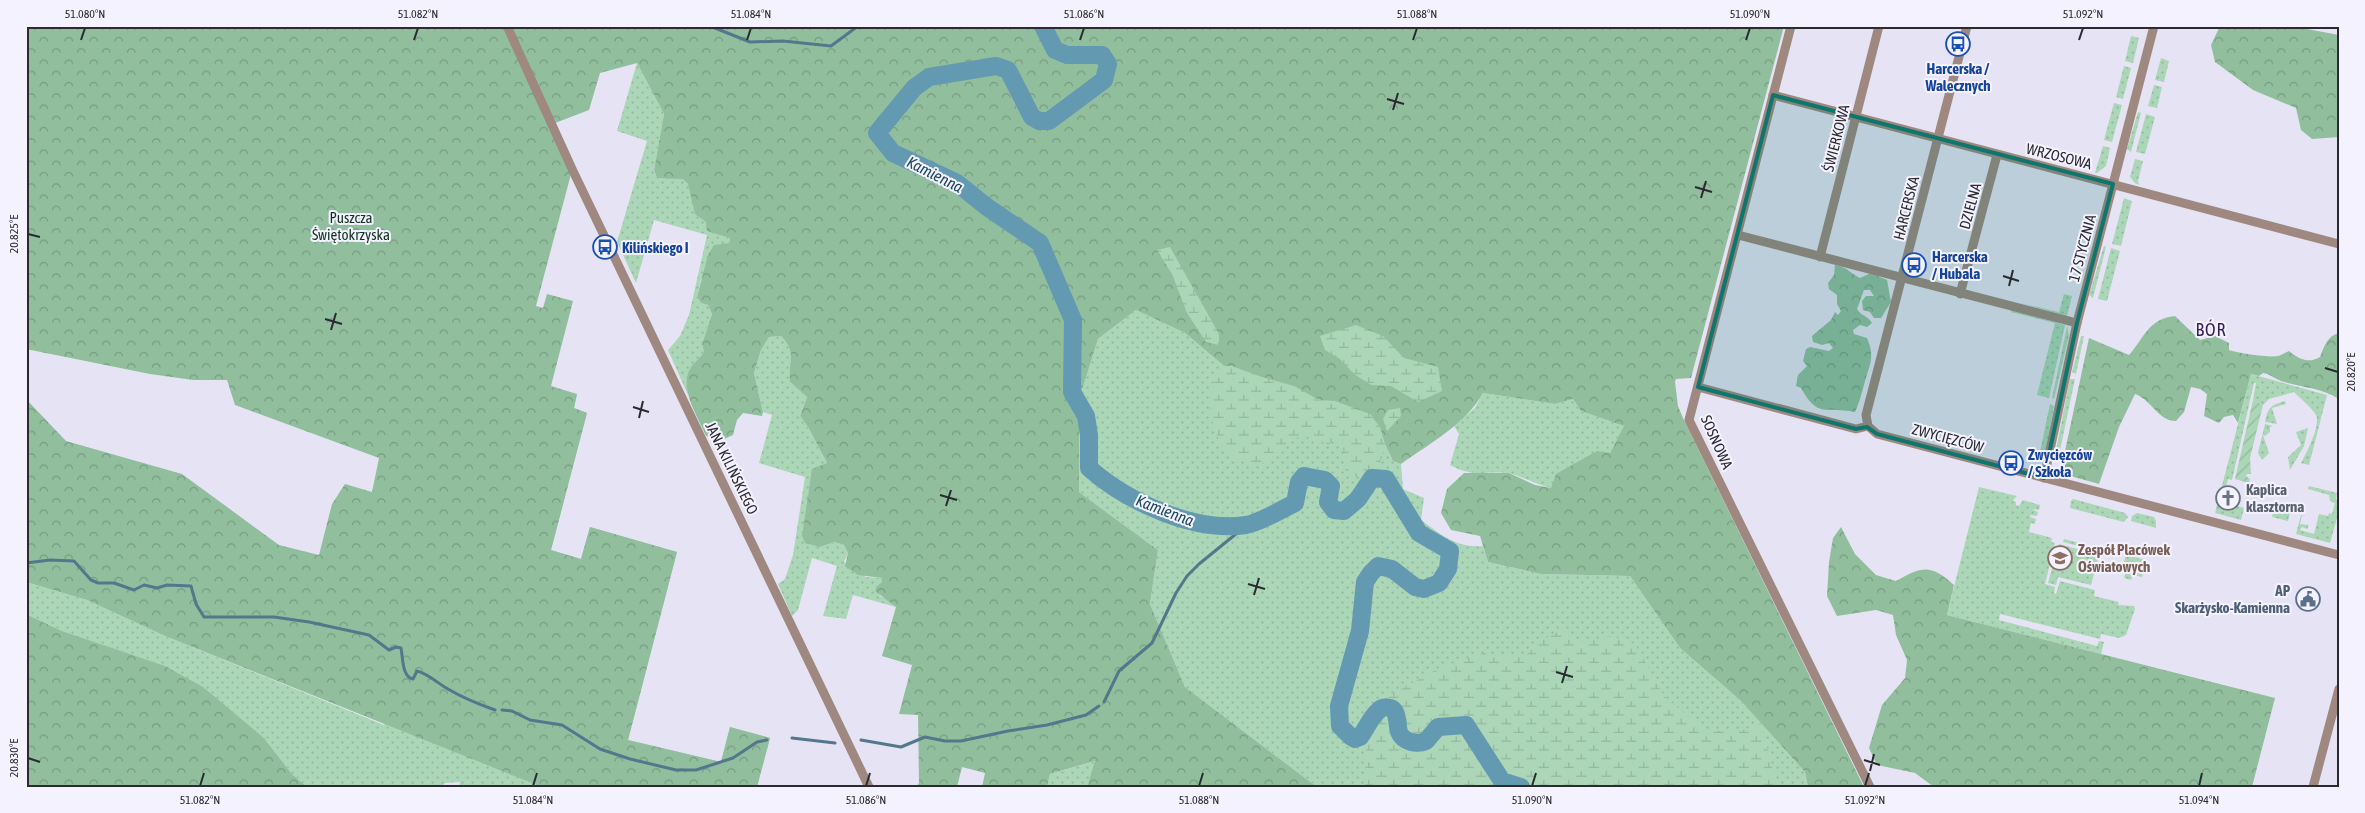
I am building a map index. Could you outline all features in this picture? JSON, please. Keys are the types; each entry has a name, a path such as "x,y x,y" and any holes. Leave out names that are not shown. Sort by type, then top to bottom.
{"street":[{"name":"JANA KILIŃSKIEGO","path":"507,26 569,162 869,787"},
{"name":"SOSNOWA","path":"1792,26 1689,420 1870,787"},
{"name":"ŚWIERKOWA","path":"1820,257 1879,26"},
{"name":"HARCERSKA","path":"1868,426 1866,415 1967,26"},
{"name":"17 STYCZNIA","path":"2044,478 2077,323 2154,26"},
{"name":"WRZOSOWA","path":"1773,95 1938,140 2339,244"},
{"name":"DZIELNA","path":"1960,294 1998,155"},
{"path":"1738,234 1960,294 2077,323"},
{"name":"ZWYCIĘZCÓW","path":"1698,387 1856,429 1868,426 1877,434 2339,555"},
{"path":"2313,787 2339,689"}],"highlighted area":[{"path":"1773,95 2113,184 2077,323 2044,478 1877,434 1867,427 1856,429 1698,387"}],"green space":[{"name":"Puszcza Świętokrzyska","path":"26,26 1784,26 1691,378 1676,379 1675,382 1678,406 1683,418 1864,787 1808,787 1805,772 1741,701 1680,648 1630,576 1541,574 1488,562 1480,536 1451,530 1441,513 1447,489 1464,473 1509,473 1535,485 1551,488 1556,474 1597,451 1610,453 1624,426 1581,411 1573,399 1555,404 1483,393 1476,404 1457,424 1401,464 1393,461 1372,416 1231,372 1185,333 1136,310 1098,339 1079,400 1079,492 1158,550 1150,604 1185,687 1317,787 1087,787 1095,761 1050,774 1047,787 982,787 985,773 962,767 957,787 916,787 919,783 918,715 899,714 912,665 882,656 896,607 875,591 882,582 882,578 858,575 845,566 848,553 844,545 834,542 820,547 805,543 802,536 812,469 827,463 800,416 807,397 790,382 791,353 786,342 781,336 769,337 761,350 754,373 763,412 762,416 743,413 737,420 733,435 720,441 706,436 694,411 688,393 688,375 691,367 704,352 702,344 712,314 708,305 701,303 697,297 708,255 714,245 729,243 730,238 707,231 706,222 695,214 688,184 683,179 657,178 654,170 664,114 637,63 600,73 589,110 550,125 571,174 536,306 543,308 547,294 573,301 551,386 577,394 574,408 587,413 551,550 581,559 590,527 677,552 628,740 721,762 730,727 770,738 757,787 542,787 165,636 87,600 26,582 26,399 66,441 182,474 279,545 319,555 332,504 345,484 372,492 379,458 235,405 227,380 193,380 150,374 26,349"},
{"path":"2220,26 2301,26 2307,29 2339,35 2339,137 2312,139 2301,130 2296,108 2253,90 2215,62 2211,45"},
{"path":"2131,36 2139,38 2133,63 2125,61"},
{"path":"2161,58 2169,61 2164,82 2155,80"},
{"path":"637,63 664,114 654,170 657,178 683,178 730,237 729,243 701,280 697,297 701,303 708,305 712,314 702,344 704,352 690,375 688,395 668,350 680,336 689,315 707,235 654,220 636,283 617,242 647,141 617,131"},
{"path":"2124,66 2131,68 2123,99 2116,97"},
{"path":"2154,85 2162,87 2157,108 2148,106"},
{"path":"2114,103 2122,105 2112,142 2104,140"},
{"path":"2138,112 2141,113 2131,152 2127,149"},
{"path":"2146,114 2155,117 2145,154 2136,152"},
{"path":"2103,146 2110,148 2106,166 2095,173"},
{"path":"2135,159 2143,161 2138,181 2139,185 2130,177"},
{"path":"2124,198 2132,201 2121,246 2112,244"},
{"path":"2104,246 2106,247 2093,298 2089,295"},
{"path":"1170,247 1219,334 1219,345 1206,342 1187,313 1172,274 1157,250"},
{"path":"2111,248 2120,251 2107,301 2098,299"},
{"path":"1835,265 1846,269 1860,278 1871,273 1887,280 1891,302 1881,318 1874,318 1870,312 1863,310 1862,301 1866,296 1874,296 1870,290 1864,290 1857,309 1872,323 1867,327 1860,325 1853,330 1854,334 1867,338 1871,350 1870,365 1855,412 1818,408 1812,404 1801,388 1796,386 1798,375 1807,366 1803,361 1806,349 1810,347 1829,351 1833,348 1829,343 1822,345 1813,342 1812,336 1831,320 1835,312 1838,315 1841,311 1837,304 1837,295 1829,289 1828,283 1834,275"},
{"path":"2064,294 2072,296 2067,316 2020,303 2059,312"},
{"path":"1136,310 1185,333 1231,372 1372,416 1393,461 1401,464 1403,489 1424,498 1421,520 1457,543 1483,546 1488,562 1541,574 1630,576 1680,648 1741,701 1805,772 1808,787 1317,787 1185,687 1150,604 1158,550 1079,492 1079,400 1098,339"},
{"path":"2013,310 2065,325 2049,398 2037,395 2055,323 2011,312"},
{"path":"2175,316 2200,340 2215,336 2229,343 2229,350 2262,356 2278,356 2289,351 2304,360 2316,359 2320,357 2329,339 2339,333 2339,399 2317,390 2281,381 2263,373 2259,376 2251,374 2238,423 2233,415 2224,417 2219,423 2204,416 2207,394 2200,389 2191,387 2184,412 2176,421 2164,418 2146,401 2135,394 2119,427 2099,484 2063,474 2061,470 2089,338 2129,355 2153,325 2166,318"},
{"path":"1356,325 1383,336 1404,358 1438,367 1442,391 1418,402 1391,386 1371,385 1354,374 1340,359 1325,350 1320,336"},
{"path":"2067,327 2069,335 2054,399 2052,398"},
{"path":"781,336 791,353 790,382 807,397 800,416 827,463 820,547 834,542 844,545 848,553 844,562 866,577 882,578 882,582 877,586 880,596 896,607 853,595 846,619 823,616 837,566 812,558 798,610 792,616 778,584 785,579 793,555 805,477 759,463 772,415 763,412 754,373 761,350 769,337"},
{"path":"2081,336 2084,336 2076,374 2072,372"},
{"path":"1221,366 1232,366 1294,386 1319,400 1335,401 1370,414 1380,427 1385,444 1379,468 1360,477 1349,476 1344,463 1342,443 1334,441 1328,445 1316,439 1306,437 1290,441 1259,466 1236,458 1225,448 1213,426 1210,400 1215,376"},
{"path":"2251,374 2327,395 2309,465 2301,463 2315,432 2316,415 2294,392 2269,399 2263,405 2253,400 2256,383 2254,383 2232,480 2228,479 2222,502 2244,508 2241,520 2215,513"},
{"path":"2070,379 2075,379 2059,455 2054,460"},
{"path":"1483,393 1555,404 1573,399 1581,411 1625,426 1610,453 1551,488 1507,473 1472,473 1450,465 1459,434 1454,426 1475,408"},
{"path":"577,394 574,408 587,413 551,550 581,559 590,527 677,552 628,740 721,762 730,727 770,738 757,787 459,787 460,782 445,783 441,787 307,787 292,774 264,738 110,648 62,631 26,614 26,582 87,600 165,636 384,725"},
{"path":"2253,400 2263,405 2250,458 2251,474 2246,476 2250,479 2249,483 2235,479"},
{"path":"2285,401 2286,404 2272,408 2277,424 2265,422 2271,407"},
{"path":"2050,404 2054,406 2044,458 2040,452"},
{"path":"1400,408 1401,416 1387,431 1383,419 1388,410"},
{"path":"2265,424 2273,426 2270,427 2270,432 2265,436 2263,435 2269,453 2262,460 2258,453"},
{"path":"2308,428 2304,446 2290,470 2288,457 2301,445 2296,432"},
{"path":"2309,486 2337,493 2336,499 2339,500 2339,511 2330,543 2296,534 2302,515 2300,524 2309,525 2307,529 2302,527 2300,530 2314,534 2319,514 2328,516 2329,513 2332,514 2335,503 2330,501 2329,495 2308,489"},
{"path":"1979,487 2017,496 2013,500 2019,506 2023,500 2040,505 2039,510 2032,509 2038,512 2037,516 2031,515 2030,517 2036,519 2035,524 2031,523 2029,532 2052,538 2051,542 2055,543 2045,584 2055,587 2054,593 2056,594 2060,581 2095,590 2094,596 2119,602 2118,605 2134,606 2135,609 2126,635 2119,638 2101,634 2100,639 2000,614 1999,620 2097,646 2099,641 2104,642 2101,654 1947,615"},
{"path":"2073,499 2125,513 2128,517 2124,522 2070,508"},
{"path":"2276,501 2292,505 2288,521 2272,517"},
{"path":"2137,513 2154,517 2156,528 2131,521 2132,516"},
{"path":"1841,527 1855,554 1876,575 1896,581 1913,572 1926,570 1939,573 1946,578 1954,585 1947,615 2275,698 2252,787 1934,787 1915,773 1877,765 1869,748 1882,705 1905,678 1907,660 1896,635 1893,615 1876,610 1837,616 1827,596 1829,562 1833,538"},
{"path":"2064,539 2114,552 2114,555 2063,542"},
{"path":"2059,544 2099,555 2091,585 2058,577 2056,585 2048,583"},
{"path":"2126,555 2146,560 2142,577 2133,575 2131,580 2124,578 2127,566 2123,565"},
{"path":"26,614 62,631 165,666 203,687 264,738 292,774 307,787 26,787"},
{"path":"1561,630 1576,643 1612,636 1635,644 1664,696 1700,727 1710,731 1743,730 1761,723 1777,787 1365,787 1367,707 1442,667 1484,653 1524,657 1541,641"},
{"path":"1096,761 1087,787 1047,787 1050,774"}],"waterway":[{"path":"710,26 750,42 783,41 831,46 858,26"},
{"name":"Kamienna","path":"1043,26 1055,50 1067,55 1102,55 1108,64 1104,80 1049,121 1039,121 1032,117 1008,70 996,66 929,77 914,88 877,133 893,153 957,183 987,207 1040,243 1073,320 1072,392 1086,416 1089,435 1089,468 1104,480 1141,503 1162,512 1205,524 1226,526 1246,525 1265,519 1295,503 1299,482 1304,476 1325,480 1331,486 1328,502 1334,510 1344,511 1358,499 1372,478 1386,479 1419,533 1450,551 1448,569 1439,583 1424,589 1415,587 1392,569 1378,566 1371,573 1365,582 1360,631 1339,706 1340,726 1355,739 1360,737 1373,716 1382,708 1387,707 1395,712 1398,730 1401,735 1411,742 1419,743 1426,741 1438,727 1466,725 1502,781 1521,787"},
{"path":"1104,702 1119,671 1152,643 1176,593 1187,576 1247,525"},
{"path":"26,563 50,560 74,561 91,580 98,583 114,583 134,590 144,585 157,588 167,585 191,586 196,604 204,617 274,617 309,622 369,635 389,650 396,647 401,648 405,671 409,678 413,679 417,671 421,672 459,695 495,710"},
{"path":"861,740 901,747 925,737 945,741 961,741 1047,725 1086,715 1099,706"},
{"path":"502,710 512,711 530,720 562,725 600,749 630,759 676,770 696,770 733,758 757,742 767,740"},
{"path":"792,738 835,743"}],"place":[{"name":"Harcerska / Walecznych","path":"1958,44"},
{"name":"Kilińskiego I","path":"605,247"},
{"name":"Harcerska / Hubala","path":"1914,265"},
{"name":"Zwycięzców / Szkoła","path":"2011,463"},
{"name":"Kaplica klasztorna","path":"2228,498"},
{"name":"Zespół Placówek Oświatowych","path":"2060,558"},
{"name":"AP Skarżysko-Kamienna","path":"2308,599"}],"district":[{"name":"BÓR","path":"2211,329"}]}
